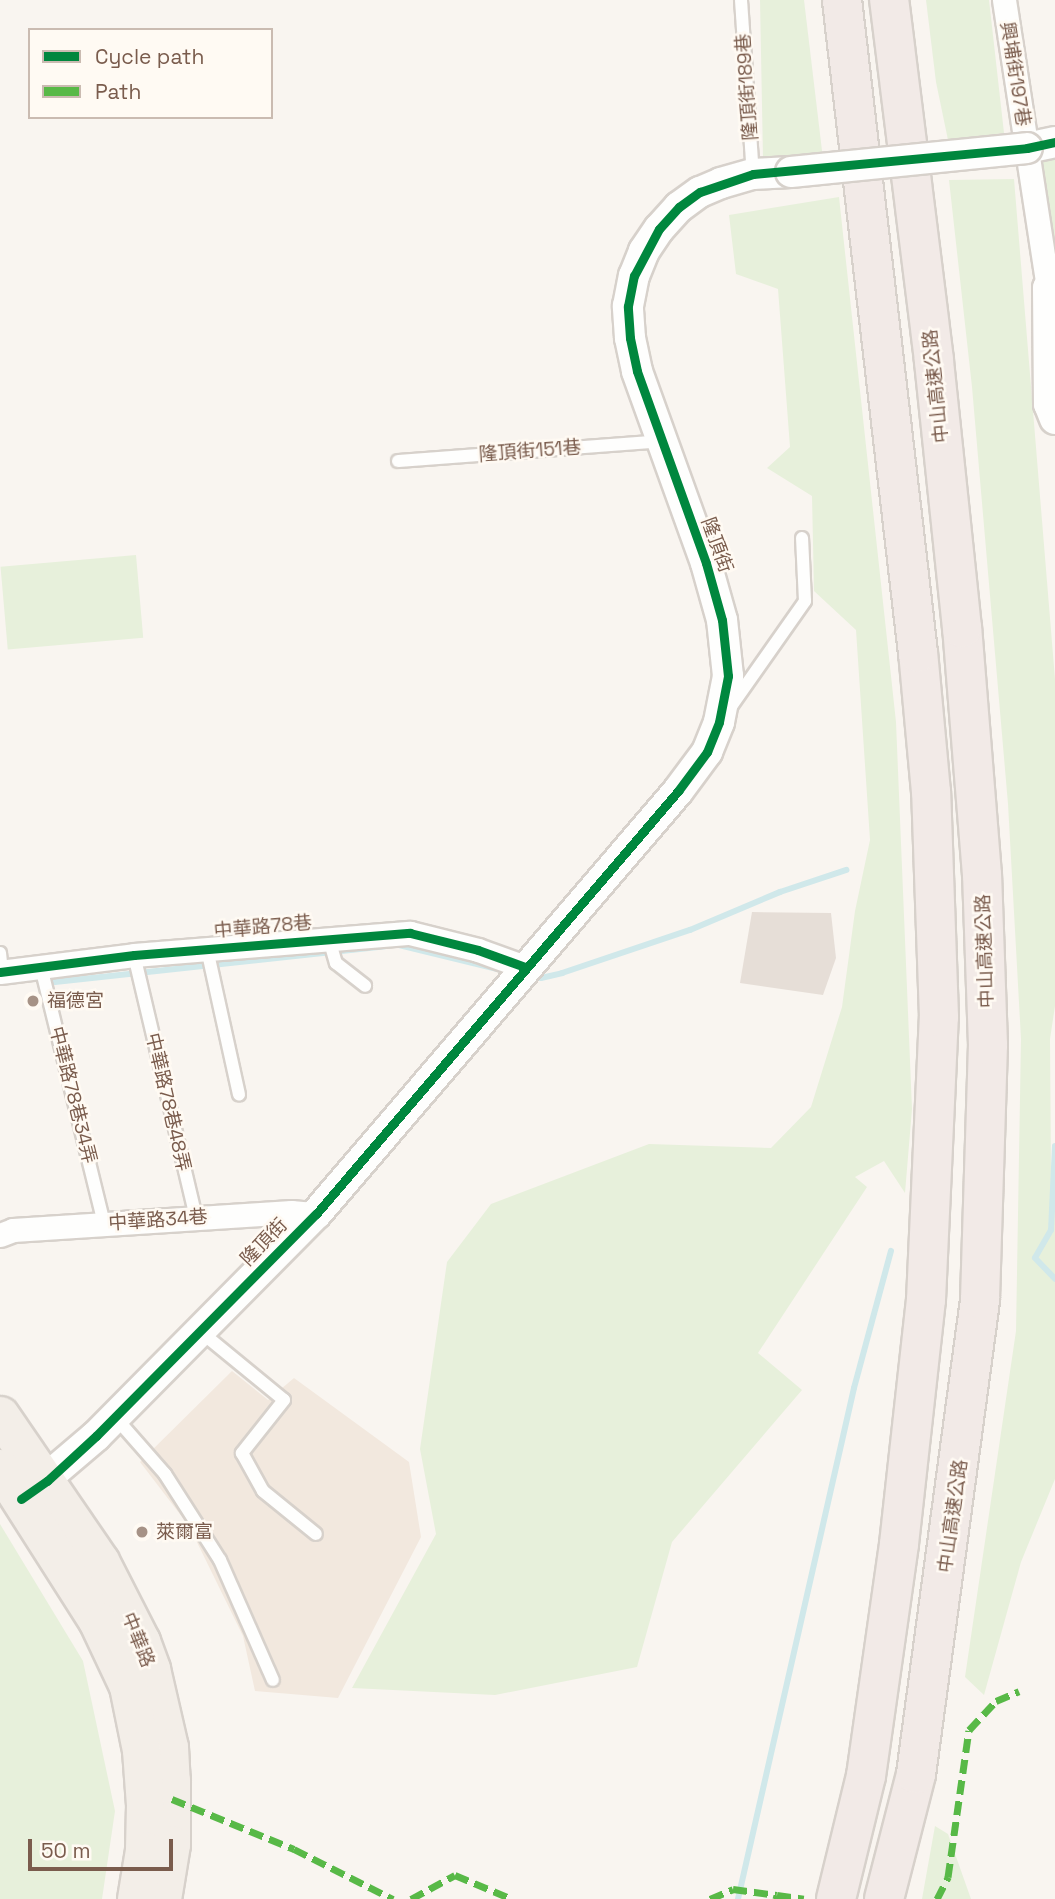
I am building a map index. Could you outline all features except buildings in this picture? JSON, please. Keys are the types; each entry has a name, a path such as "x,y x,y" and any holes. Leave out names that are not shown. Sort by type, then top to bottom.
{"highway":[{"path":"836,1899 866,1776 899,1544 926,1300 939,1017 931,792 918,653 842,0"},
{"name":"中山高速公路","path":"884,1899 916,1774 980,1299 988,1045 982,875 962,628 934,360 889,0"}],"main road":[{"name":"中華路","path":"0,1415 128,1686 141,1750 145,1805 144,1850 136,1899"},
{"name":"中華路","path":"0,1468 34,1490 121,1600 151,1669 169,1747 172,1780 171,1844 162,1899"}],"street":[{"name":"興埔街197巷","path":"1004,0 1041,145 1053,286"},
{"name":"隆頂街","path":"34,1490 115,1417 316,1214 678,791 707,752 719,722 728,676 722,620 706,563 637,371 630,338 628,306 634,275 659,229 680,207 700,192 753,174 1041,145"},
{"path":"1053,286 1049,404 1055,419"},
{"name":"中華路78巷","path":"1,966 41,967 134,955 410,933 478,950 517,976"},
{"name":"中華路34巷","path":"0,1235 13,1230 291,1212 316,1214"}],"lane":[{"name":"隆頂街189巷","path":"741,0 753,174"},
{"name":"隆頂街151巷","path":"398,461 661,440"},
{"path":"719,722 805,601 802,538"},
{"path":"330,940 336,963 365,986"},
{"path":"208,951 239,1095"},
{"name":"中華路78巷48弄","path":"134,955 196,1218"},
{"name":"中華路78巷34弄","path":"41,967 104,1224"},
{"path":"201,1331 284,1400 242,1453 263,1491 316,1534"},
{"path":"115,1417 165,1474 220,1560 273,1680"}],"shaded area":[{"path":"232,1371 268,1400 294,1378 409,1462 421,1537 338,1698 255,1691 243,1636 189,1526 140,1462"}],"green space":[{"path":"760,0 804,0 823,159 763,159"},
{"path":"926,0 989,0 1004,133 948,140 936,82"},
{"path":"1055,158 1055,238 1054,238 1038,163"},
{"path":"1014,179 1055,679 1055,1006 1050,1039 1051,1169 1055,1177 1055,1479 1021,1562 984,1695 965,1677 1016,1331 1021,1039 1008,804 972,387 949,180"},
{"path":"839,197 896,722 912,1109 905,1193 884,1161 855,1177 867,1187 758,1353 802,1390 672,1542 637,1667 495,1695 352,1688 436,1534 420,1449 447,1262 491,1204 649,1144 771,1148 811,1107 842,1007 855,911 870,840 856,630 814,591 812,496 767,468 790,447 778,289 736,274 729,215"},
{"path":"136,555 143,638 8,650 1,567"},
{"path":"0,1524 83,1661 115,1811 102,1899 0,1899"},
{"path":"935,1826 948,1834 971,1899 922,1899"}],"waterway":[{"path":"531,976 541,978 562,973 690,930 780,892 846,870"},
{"path":"399,945 510,972"},
{"path":"55,982 385,946"},
{"path":"1055,1146 1051,1230 1035,1258 1055,1279"},
{"path":"738,1899 854,1388 891,1251"}],"marked path":[{"path":"937,1899 948,1877 969,1730 996,1701 1019,1691"},
{"path":"172,1799 294,1849 393,1899"},
{"path":"411,1899 455,1875 512,1899"},
{"path":"710,1899 733,1889 777,1895 776,1899"},
{"path":"777,1895 804,1899"}],"cycle path":[{"path":"21,1499 47,1481 96,1436 316,1214 678,791 707,752 719,722 728,676 722,620 706,563 637,371 630,338 628,306 634,276 659,229 679,207 700,192 753,174 1027,148 1055,142"},
{"path":"0,972 134,955 410,933 478,950 525,967"}],"place":[{"name":"福德宮","path":"33,1001"},
{"name":"萊爾富","path":"142,1532"}]}
